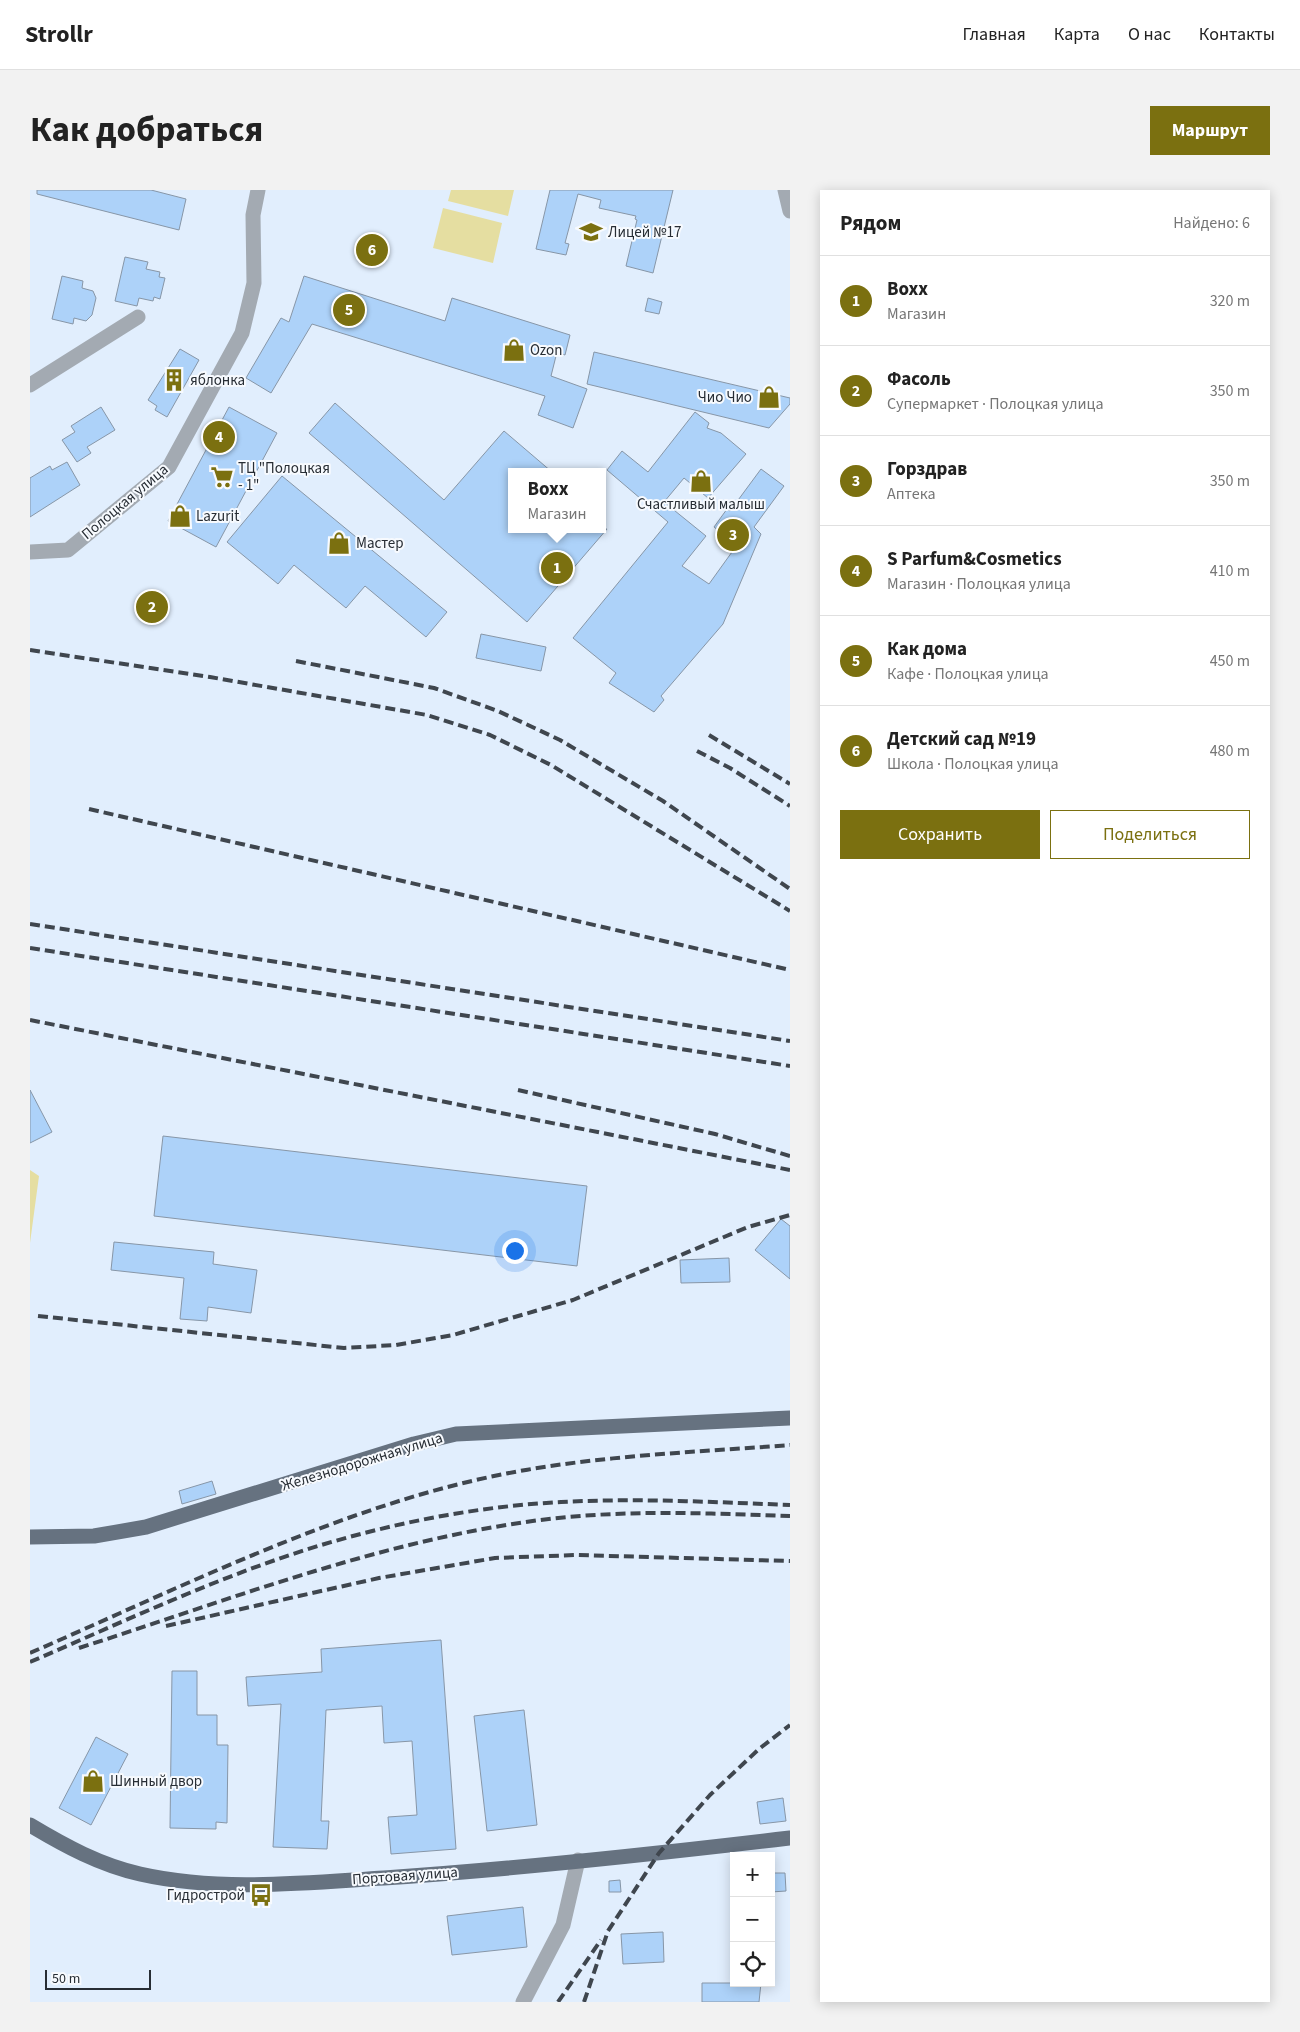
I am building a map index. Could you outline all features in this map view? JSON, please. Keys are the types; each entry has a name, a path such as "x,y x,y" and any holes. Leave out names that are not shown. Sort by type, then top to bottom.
{"main road":[{"name":"Железнодорожная улица","path":"30,1538 94,1536 146,1527 414,1444 456,1434 790,1418"},
{"name":"Портовая улица","path":"30,1825 77,1851 123,1870 170,1879 211,1883 290,1884 431,1875 790,1838"}],"street":[{"name":"Полоцкая улица","path":"30,552 68,550 169,467 242,333 254,283 253,216 258,190"},
{"path":"785,190 790,212"},
{"path":"30,385 138,317"},
{"path":"523,2002 563,1925 578,1860"}],"shaded area":[{"path":"451,190 514,190 508,216 448,201"},
{"path":"443,208 502,223 493,263 433,248"},
{"path":"30,1170 39,1176 30,1243"}],"building":[{"path":"37,190 151,190 186,199 179,230 37,194"},
{"path":"550,190 673,190 653,273 626,266 637,220 635,219 636,216 599,208 601,200 578,194 565,243 569,244 566,255 536,249"},
{"path":"125,257 148,262 146,269 160,272 159,277 165,278 160,299 154,297 153,301 139,298 137,306 115,301"},
{"path":"62,276 83,281 82,288 93,291 96,298 92,315 86,321 74,318 73,324 52,319"},
{"path":"304,276 445,321 452,298 570,335 565,355 557,352 551,376 587,389 573,428 538,415 545,396 312,324 271,393 246,378 281,318 289,322"},
{"path":"648,298 662,302 659,314 645,311"},
{"name":"яблонка","path":"180,349 199,360 167,417 155,410 157,406 148,400"},
{"path":"594,352 790,398 790,404 769,428 587,384"},
{"path":"335,403 444,500 504,431 547,468 508,468 508,533 604,533 527,622 309,433"},
{"path":"101,407 115,430 87,447 91,453 77,462 62,440 75,432 71,426"},
{"name":"ТЦ \"Полоцкая - 1\"","path":"229,407 277,433 216,547 168,521"},
{"path":"695,412 709,423 707,428 721,433 746,454 708,498 684,478 664,502 706,536 682,566 709,584 737,545 714,527 727,509 730,511 761,469 784,486 754,527 761,534 723,624 661,696 664,700 654,712 609,683 616,673 573,638 668,522 607,470 622,451 648,472"},
{"path":"67,462 80,485 30,517 30,478 50,466 52,470"},
{"path":"282,476 447,612 426,637 365,586 346,608 294,565 278,584 227,542"},
{"path":"481,634 546,647 541,671 476,658"},
{"path":"30,1090 52,1132 30,1143"},
{"path":"163,1136 587,1186 577,1266 154,1216"},
{"path":"781,1219 790,1226 790,1279 755,1250"},
{"path":"114,1242 214,1252 213,1264 257,1270 251,1313 208,1307 207,1321 180,1319 184,1278 111,1270"},
{"path":"729,1258 730,1282 681,1283 680,1260"},
{"path":"212,1481 216,1494 182,1504 179,1491"},
{"path":"441,1640 456,1849 391,1854 388,1817 417,1815 412,1741 384,1743 382,1706 326,1710 321,1821 329,1821 327,1849 273,1847 281,1704 248,1706 246,1677 322,1672 321,1649"},
{"path":"172,1671 197,1671 197,1715 217,1715 217,1745 228,1745 227,1823 216,1822 216,1829 170,1828"},
{"path":"524,1710 537,1825 487,1831 474,1716"},
{"name":"Шинный двор","path":"96,1737 128,1754 91,1825 59,1808"},
{"path":"783,1798 786,1821 760,1824 757,1802"},
{"path":"775,1873 785,1873 786,1891 775,1892"},
{"path":"620,1880 621,1892 609,1892 609,1881"},
{"path":"523,1907 527,1947 452,1955 447,1916"},
{"path":"663,1932 664,1962 623,1964 621,1934"},
{"path":"702,1983 730,1983 730,1987 761,1987 759,2002 702,2002"}],"railway":[{"path":"30,650 210,677 427,715 490,735 551,765 790,911"},
{"path":"296,661 434,688 498,711 560,740 663,801 790,889"},
{"path":"709,735 790,784"},
{"path":"697,751 730,768 790,806"},
{"path":"89,809 790,970"},
{"path":"30,924 790,1041"},
{"path":"30,948 790,1066"},
{"path":"30,1020 790,1170"},
{"path":"518,1090 715,1134 790,1156"},
{"path":"38,1316 344,1348 396,1345 453,1335 573,1300 748,1227 790,1215"},
{"path":"30,1653 250,1556 362,1513 419,1495 515,1472 593,1460 790,1445"},
{"path":"30,1662 219,1581 257,1567 335,1541 419,1520 504,1507 561,1502 647,1500 790,1505"},
{"path":"79,1648 244,1593 356,1559 412,1544 469,1532 526,1522 592,1515 658,1513 790,1516"},
{"path":"166,1626 379,1578 495,1558 576,1555 790,1561"},
{"path":"584,2002 608,1931 659,1853 710,1795 759,1749 790,1725"},
{"path":"558,2002 601,1940"}],"place":[{"name":"Лицей №17","path":"591,232"},
{"name":"Детский сад №19","path":"372,250"},
{"name":"Как дома","path":"349,310"},
{"name":"Ozon","path":"514,350"},
{"name":"яблонка","path":"174,380"},
{"name":"Чио Чио","path":"769,397"},
{"name":"S Parfum&Cosmetics","path":"219,437"},
{"name":"ТЦ \"Полоцкая - 1\"","path":"222,477"},
{"name":"Счастливый малыш","path":"701,481"},
{"name":"Lazurit","path":"180,516"},
{"name":"Горздрав","path":"733,535"},
{"name":"Мастер","path":"339,543"},
{"name":"Boxx","path":"557,568"},
{"name":"Фасоль","path":"152,607"},
{"name":"Шинный двор","path":"93,1781"},
{"name":"Гидрострой","path":"261,1895"}]}
